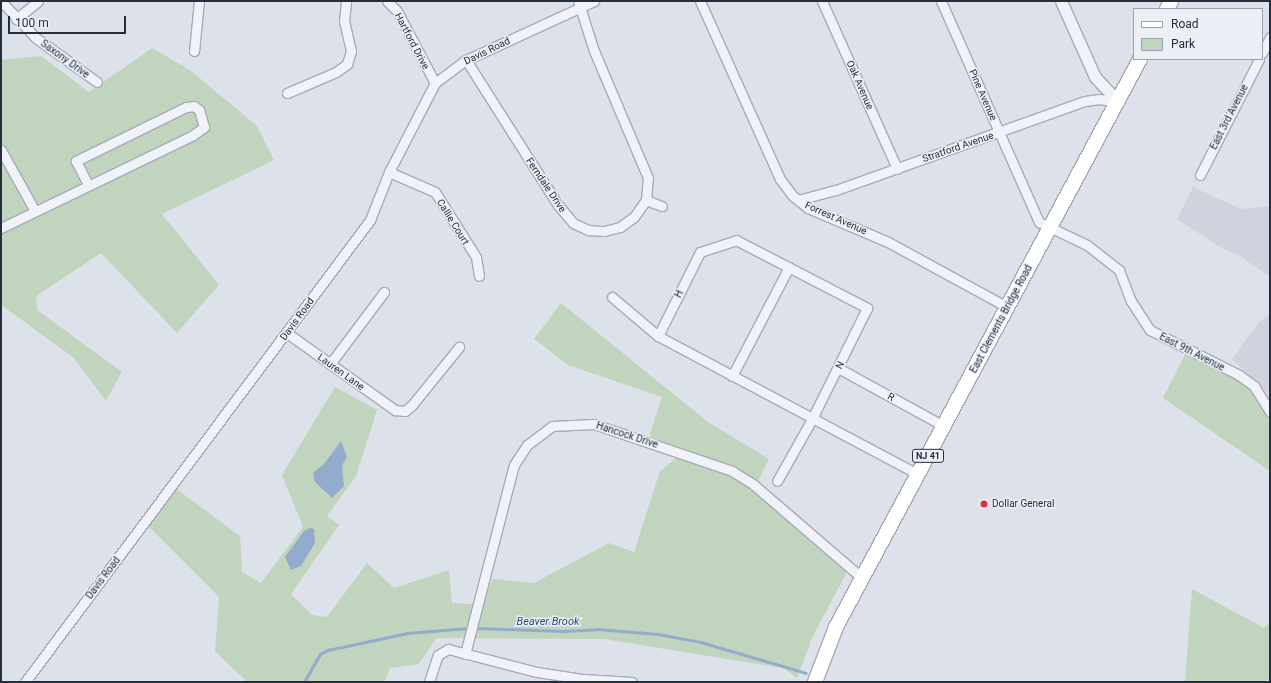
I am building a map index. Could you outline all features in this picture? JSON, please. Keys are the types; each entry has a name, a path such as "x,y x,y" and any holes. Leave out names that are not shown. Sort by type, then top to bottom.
{"main road":[{"name":"East Clements Bridge Road","path":"862,578 1139,60"},
{"name":"NJ 41","path":"815,682 836,627 862,578"}],"street":[{"name":"Saxony Drive","path":"1,1 16,19 36,38 97,82"},
{"path":"16,19 38,1"},
{"path":"194,51 199,1"},
{"path":"287,93 336,72 347,64 351,52 344,21 346,1"},
{"name":"Hartford Drive","path":"387,1 397,11 435,83"},
{"name":"Davis Road","path":"25,682 370,220 389,172 435,83 466,60 579,4 594,1"},
{"name":"Forrest Avenue","path":"700,1 780,179 798,200 808,208 888,242 1007,307"},
{"name":"Oak Avenue","path":"822,1 897,168"},
{"name":"Pine Avenue","path":"941,1 1039,222 1050,229"},
{"path":"1061,1 1095,77 1118,102"},
{"path":"579,4 594,51 648,178 646,200 662,206"},
{"path":"1263,51 1270,37"},
{"name":"Ferndale Drive","path":"466,60 558,205 573,223 588,230 604,231 620,227 634,216 646,200"},
{"name":"East 3rd Avenue","path":"1200,175 1258,60"},
{"name":"Stratford Avenue","path":"798,200 1000,133 1085,101 1099,99 1118,102"},
{"path":"1,228 35,211 88,186 193,135 204,127 199,110 194,106 186,107 76,161 88,186"},
{"path":"1,150 35,211"},
{"name":"Callie Court","path":"389,172 435,192 476,257 479,276"},
{"name":"East 9th Avenue","path":"1050,229 1087,245 1120,270 1131,301 1150,330 1239,375 1254,386 1270,412"},
{"name":"H","path":"658,336 700,252 736,240 789,267"},
{"path":"732,376 789,267"},
{"name":"N","path":"777,481 812,419 868,311 789,267"},
{"path":"330,364 384,292"},
{"path":"612,297 658,336 757,390 918,474"},
{"name":"Lauren Lane","path":"287,332 396,410 405,411 412,406 459,346"},
{"name":"R","path":"838,368 944,426"},
{"name":"Hancock Drive","path":"466,654 514,465 527,445 552,426 594,424 732,471 754,485 862,578"},
{"path":"430,682 438,655 443,651 453,650 537,672 583,681 632,682"}],"shaded area":[{"path":"1193,187 1241,209 1270,206 1270,277 1240,256 1220,247 1177,219"},
{"path":"1270,314 1270,409 1263,396 1268,393 1232,359 1259,322"}],"green space":[{"path":"152,48 190,70 257,126 274,160 162,214 219,285 177,333 101,253 36,296 37,310 122,372 106,401 73,357 1,305 1,60 41,56 89,92"},
{"path":"561,303 708,422 769,459 754,489 849,568 812,638 797,678 783,668 604,639 436,638 419,664 390,668 384,682 247,682 215,651 219,597 146,524 174,487 240,536 242,572 261,583 303,527 282,475 335,387 377,410 356,476 327,516 339,525 291,594 312,615 327,617 367,563 394,588 449,570 452,603 482,605 493,579 534,583 609,543 634,552 660,471 685,451 649,437 662,397 568,365 534,339"},
{"path":"1188,349 1263,396 1270,409 1270,471 1163,398"},
{"path":"1192,589 1264,628 1270,622 1270,678 1264,682 1185,682"}],"water":[{"path":"341,441 347,457 342,465 344,486 332,498 315,482 313,473 324,464"},
{"path":"310,528 314,529 315,543 301,566 291,570 285,557 304,531"}],"waterway":[{"name":"Beaver Brook","path":"304,682 320,654 328,650 407,633 469,628"},
{"name":"Beaver Brook","path":"474,628 563,631 597,629 658,634 701,642 806,673"}],"place":[{"name":"Dollar General","path":"984,504"}]}
